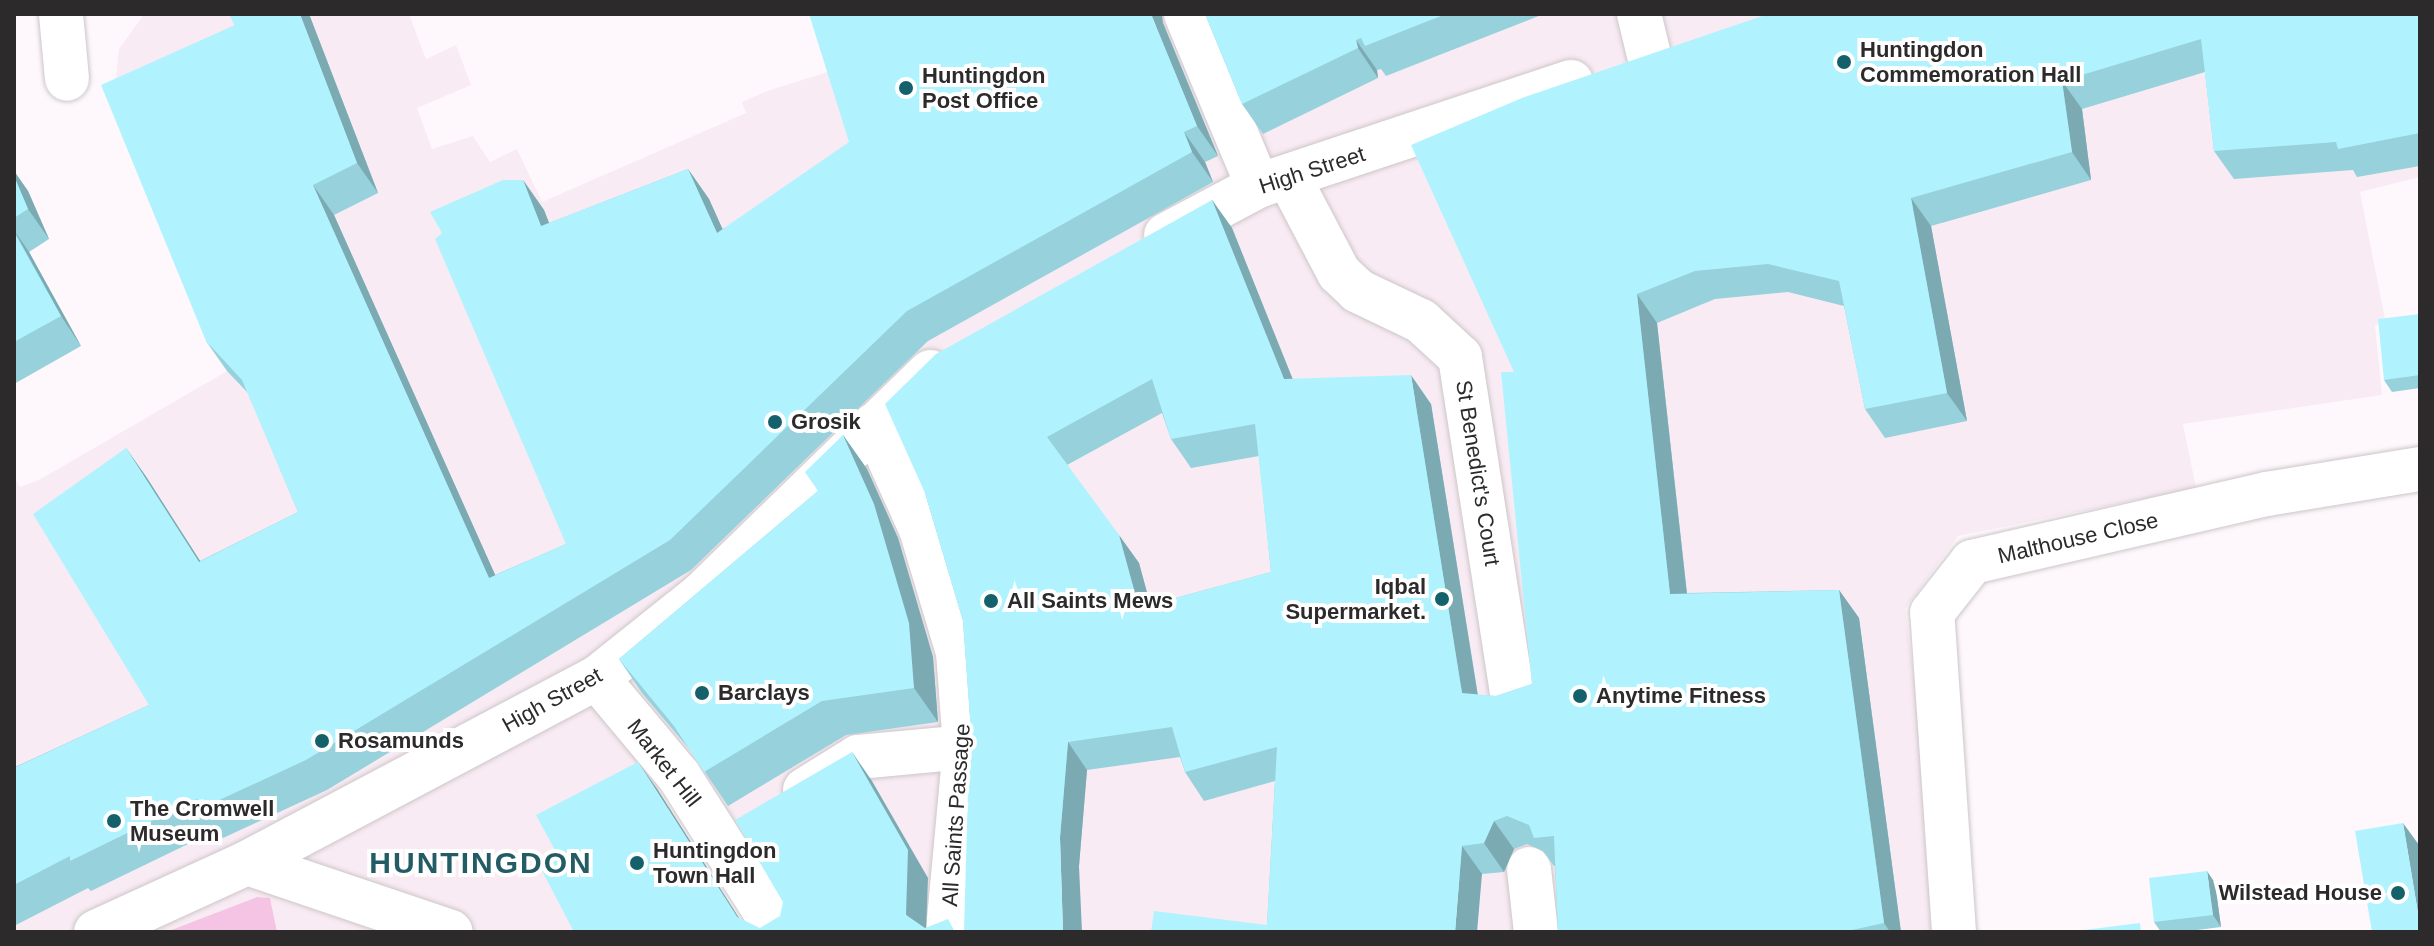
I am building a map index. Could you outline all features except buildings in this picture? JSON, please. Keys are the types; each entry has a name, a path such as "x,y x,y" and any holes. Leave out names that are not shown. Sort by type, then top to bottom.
{"street":[{"path":"61,14 67,79"},
{"name":"St Benedict's Court","path":"1186,14 1274,182 1339,273 1358,291 1432,328 1460,357 1513,700"},
{"name":"High Street","path":"1136,251 1274,182 1644,34 1691,41"},
{"name":"High Street","path":"96,932 247,863 597,678 701,595 874,425 961,349"},
{"name":"All Saints Passage","path":"874,425 921,529 958,652 965,747 948,932"},
{"name":"Malthouse Close","path":"1954,932 1932,613 1972,562 2267,494 2420,469"},
{"name":"Market Hill","path":"597,678 679,776 750,823 778,932"},
{"path":"750,823 858,757 965,747"},
{"path":"247,863 451,932"},
{"path":"1529,869 1536,932"}],"shaded area":[{"path":"144,14 409,14 426,59 456,45 471,85 417,108 432,149 473,136 490,162 517,149 542,202 746,113 742,102 834,70 818,14 2420,14 2420,177 2360,192 2385,319 2375,326 2382,395 2183,424 2196,488 1958,536 1905,609 1948,932 778,932 667,785 556,843 579,932 277,932 270,898 257,897 166,932 14,932 14,477 20,487 39,480 227,371 114,96 119,49"},
{"path":"257,897 270,898 277,932 166,932"}],"place":[{"name":"Huntingdon Commemoration Hall","path":"1844,62"},
{"name":"Huntingdon Post Office","path":"906,88"},
{"name":"Grosik","path":"775,422"},
{"name":"Iqbal Supermarket.","path":"1442,599"},
{"name":"All Saints Mews","path":"991,601"},
{"name":"Barclays","path":"702,693"},
{"name":"Anytime Fitness","path":"1580,696"},
{"name":"Rosamunds","path":"322,741"},
{"name":"The Cromwell Museum","path":"114,821"},
{"name":"Huntingdon Town Hall","path":"637,863"},
{"name":"Wilstead House","path":"2398,893"}],"district":[{"name":"HUNTINGDON","path":"481,863"}]}
